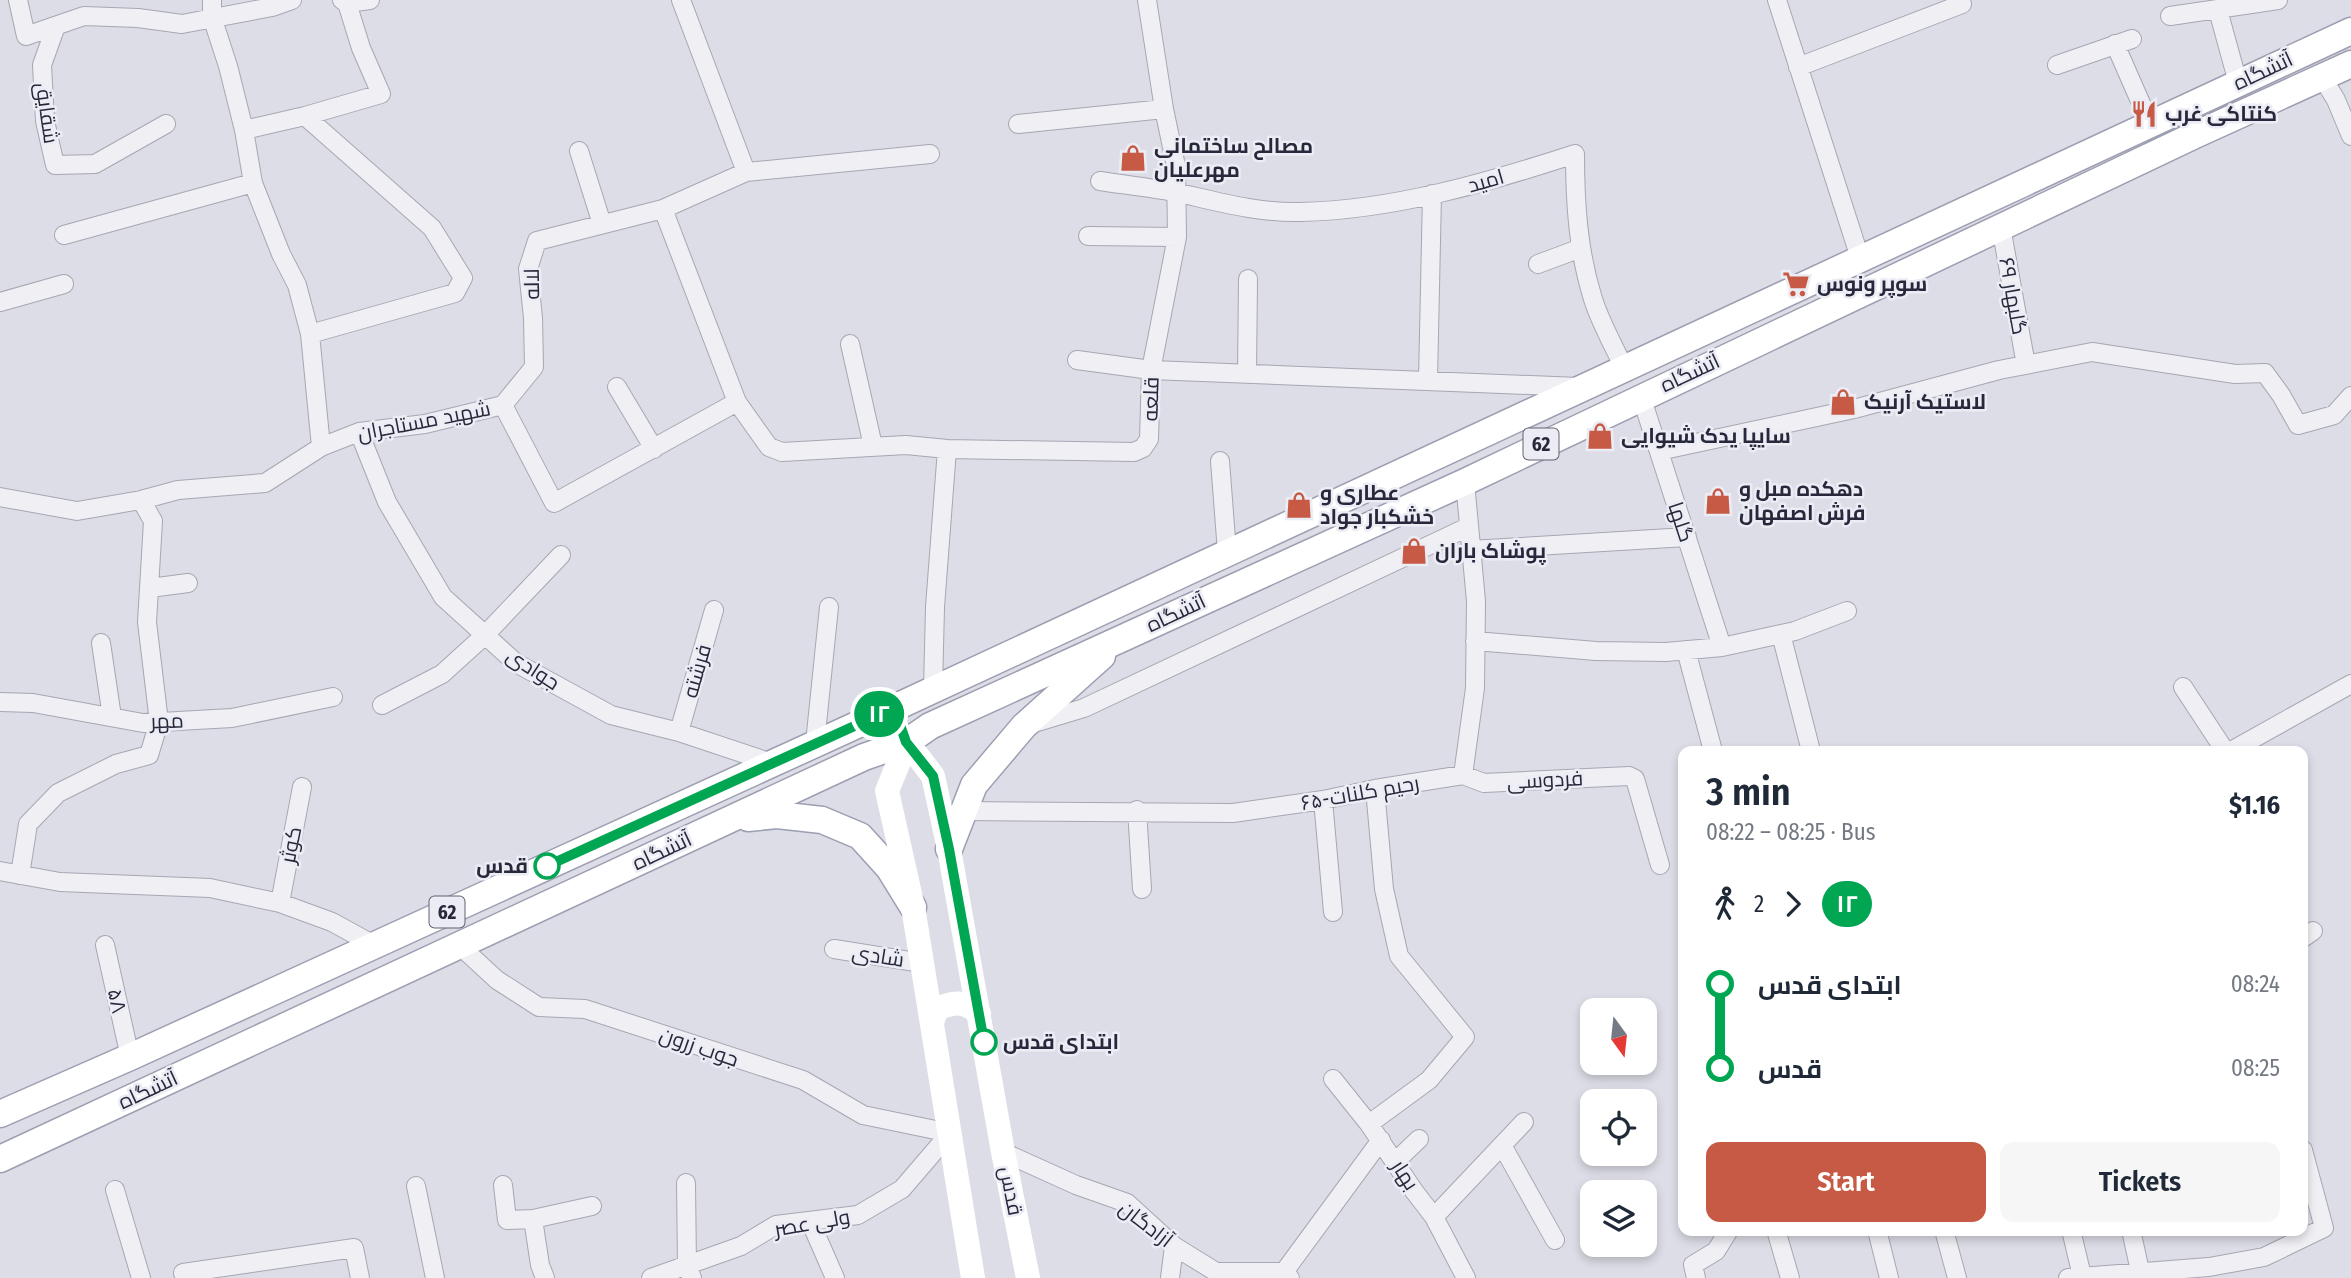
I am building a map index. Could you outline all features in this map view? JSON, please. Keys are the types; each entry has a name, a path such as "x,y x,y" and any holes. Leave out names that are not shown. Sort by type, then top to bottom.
{"main road":[{"name":"آتشگاه","path":"0,1114 130,1058 894,708 2351,31"},
{"name":"آتشگاه","path":"0,1159 864,757 906,742 930,726 1465,482 1641,396 2351,64"},
{"path":"1893,243 1906,271"},
{"path":"949,849 974,785 1024,726 1125,636"},
{"path":"894,708 906,742 887,790 922,963 973,1278"},
{"name":"قدس","path":"906,742 933,776 949,849 1028,1278"},
{"path":"729,820 777,815 822,820 860,835 889,868 912,907"},
{"path":"932,1022 937,1009 951,1002 967,1003 979,1013"}],"street":[{"path":"18,0 26,36 83,16 138,18 182,24 212,8 272,7 292,0"},
{"path":"244,130 380,94 344,1 370,0"},
{"path":"681,0 746,172"},
{"name":"قلعه","path":"663,209 737,402 769,447 782,452 906,445 947,449 1133,452 1143,448 1149,439 1151,370 1177,237 1176,166 1147,0"},
{"path":"1777,0 1860,258"},
{"path":"2170,16 2278,0"},
{"path":"1798,67 1962,4"},
{"path":"212,8 244,130 253,183 281,254 297,285 310,334 321,447"},
{"path":"2218,10 2238,83"},
{"name":"شقایق","path":"56,26 41,65 45,121 55,165 95,164 166,124"},
{"path":"2057,65 2123,41 2150,124"},
{"path":"2322,77 2336,100 2351,136"},
{"path":"1018,124 1164,109"},
{"path":"305,116 432,228 463,278 455,293 310,334"},
{"path":"579,151 602,224"},
{"name":"لاله","path":"503,405 534,367 528,269 537,241 663,209 746,172 930,154"},
{"name":"امید","path":"1100,181 1176,193 1239,208 1299,212 1375,205 1468,187 1575,154 1575,201 1581,248 1593,301 1624,368"},
{"path":"64,234 253,183"},
{"path":"1428,381 1432,194"},
{"name":"۶۹ گلبهار","path":"2001,227 2026,365"},
{"path":"1088,236 1177,237"},
{"path":"1538,264 1581,248"},
{"path":"1247,374 1248,279"},
{"path":"0,302 64,284"},
{"path":"850,344 873,446"},
{"path":"1659,451 1854,409 1999,370 2092,352 2235,374 2265,373 2298,425 2334,415 2351,396"},
{"path":"1077,360 1151,370 1582,387"},
{"path":"618,387 654,449"},
{"name":"گلها","path":"1641,396 1722,647"},
{"name":"شهید مستاجران","path":"0,497 78,511 141,500 178,490 265,483 321,447 359,432 425,424 503,405 554,503 737,402"},
{"name":"جوادی","path":"359,432 387,502 443,597 516,663 611,715 679,732 772,763"},
{"path":"933,688 935,607 947,449"},
{"path":"1220,461 1227,552"},
{"path":"1463,775 1475,688 1476,601 1465,482"},
{"path":"20,875 28,824 58,793 116,764 149,755 159,722 147,622 153,521 141,500"},
{"path":"1024,726 1084,708 1468,527"},
{"path":"1470,550 1687,537"},
{"path":"382,705 442,674 485,635 561,555"},
{"path":"150,588 188,583"},
{"path":"815,743 829,607"},
{"name":"فرشته","path":"679,732 714,610"},
{"path":"1475,641 1596,651 1666,652 1722,647 1782,634 1847,611"},
{"path":"1782,634 1810,746"},
{"path":"101,643 112,717"},
{"path":"1686,650 1712,746"},
{"path":"2240,746 2351,684"},
{"path":"2183,687 2222,746"},
{"name":"مهر","path":"0,702 33,703 143,723 232,718 333,697"},
{"name":"فردوسی","path":"1463,775 1484,783 1629,776 1638,783 1660,865"},
{"name":"۶۵-رحیم کلنات","path":"962,811 1051,813 1137,810 1233,813 1463,775"},
{"name":"کوثر","path":"280,903 302,786"},
{"path":"1369,1124 1429,1080 1465,1037 1399,956 1384,889 1375,789"},
{"path":"1323,800 1333,912"},
{"path":"1137,810 1142,889"},
{"path":"0,871 60,882 209,888 280,903 332,922 374,945"},
{"name":"۵۸","path":"105,944 130,1058"},
{"name":"جوب زرون","path":"459,945 497,980 539,1007 585,1009 803,1080 863,1115 950,1133"},
{"name":"شادی","path":"834,949 922,963"},
{"name":"بهار","path":"1333,1079 1381,1140 1434,1217 1466,1278"},
{"path":"1434,1217 1524,1122"},
{"name":"ولی عصر","path":"651,1278 690,1272 776,1225 859,1215 902,1189 950,1133"},
{"path":"1396,1161 1419,1139"},
{"path":"1286,1276 1381,1140"},
{"path":"1502,1145 1555,1240"},
{"name":"آزادگان","path":"1003,1152 1076,1185 1127,1203 1174,1246 1216,1272 1286,1276"},
{"path":"2308,1169 2324,1228 2308,1236"},
{"path":"686,1183 690,1272"},
{"path":"503,1185 508,1220 533,1219 592,1206"},
{"path":"416,1186 435,1278"},
{"path":"115,1190 141,1278"},
{"path":"533,1219 540,1265 545,1278"},
{"path":"810,1221 835,1278"},
{"path":"1696,1278 1693,1265 1716,1251 1725,1236"},
{"path":"1778,1236 1790,1278"},
{"path":"1878,1236 1889,1278"},
{"path":"1946,1236 1957,1278"},
{"path":"2072,1236 2075,1277 2140,1271 2186,1273 2264,1257 2307,1236"},
{"path":"2133,1236 2140,1271"},
{"path":"1170,1278 1174,1246"},
{"path":"183,1273 354,1248 359,1278"}],"bus line":[{"name":"۱۲","path":"547,866 894,708 906,742 933,776 984,1042"}],"place":[{"name":"کنتاکی غرب","path":"2144,114"},
{"name":"مصالح ساختمانی مهرعلیان","path":"1133,158"},
{"name":"سوپر ونوس","path":"1796,284"},
{"name":"لاستیک آرنیک","path":"1843,402"},
{"name":"سایپا یدک شیوایی","path":"1600,436"},
{"name":"دهکده مبل و فرش اصفهان","path":"1718,501"},
{"name":"عطاری و خشکبار جواد","path":"1299,505"},
{"name":"پوشاک باران","path":"1414,551"},
{"name":"قدس","path":"547,866"},
{"name":"ابتدای قدس","path":"984,1042"}]}
